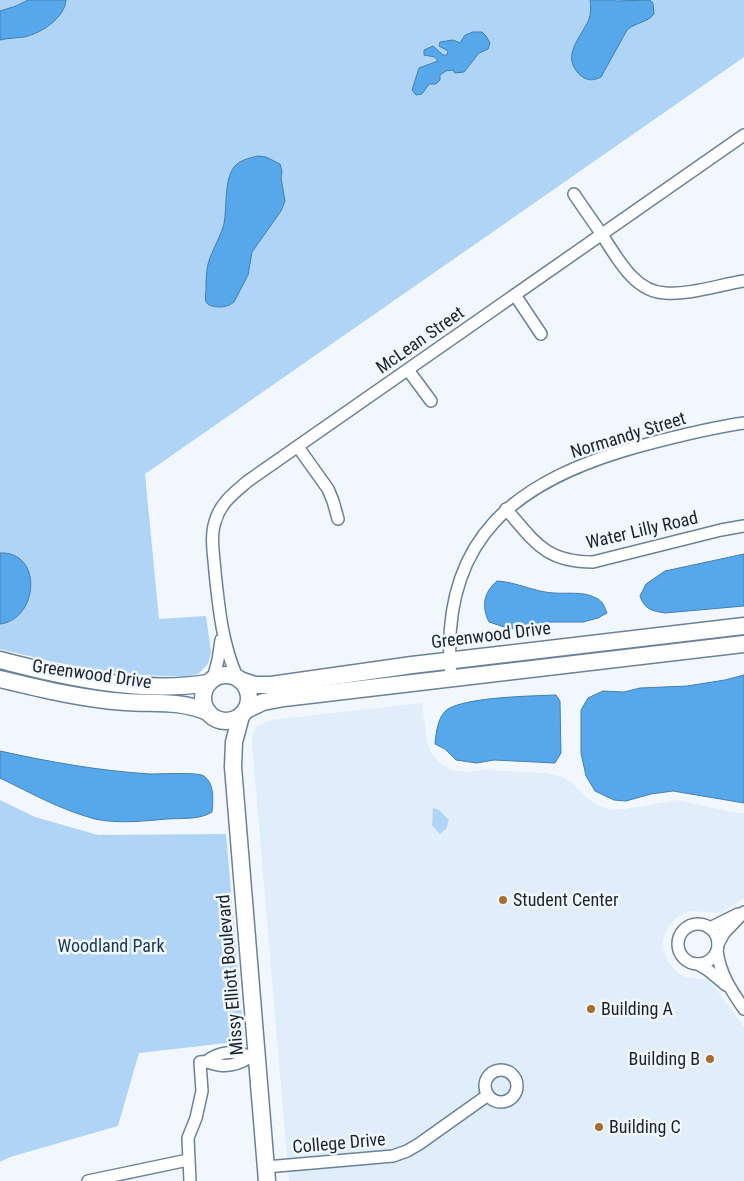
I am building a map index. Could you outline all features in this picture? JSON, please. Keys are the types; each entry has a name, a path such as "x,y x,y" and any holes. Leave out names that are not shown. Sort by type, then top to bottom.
{"street":[{"name":"McLean Street","path":"240,679 225,647 221,628 213,550 214,523 218,512 230,496 248,481 744,135"},
{"path":"574,194 632,276 648,289 657,292 684,292 744,281"},
{"path":"514,295 541,334"},
{"path":"408,370 431,401"},
{"name":"Normandy Street","path":"451,678 451,620 459,581 477,545 489,528 506,510 536,487 590,462 660,440 744,423"},
{"path":"298,447 328,489 338,519"},
{"name":"Water Lilly Road","path":"506,510 541,549 554,556 578,562 593,562 744,526"},
{"name":"Greenwood Drive","path":"240,679 255,685 271,685 345,673 744,626"},
{"name":"McLean Street","path":"211,681 220,648 221,628"},
{"path":"244,713 250,695 248,688 240,679 224,674 211,681 204,689 204,705 210,714 224,721 235,720 263,702 284,698 744,644"},
{"name":"Greenwood Drive","path":"0,660 73,677 106,682 172,686 193,685 211,681"},
{"name":"Greenwood Drive","path":"0,679 80,696 124,702 181,704 210,714"},
{"name":"Missy Elliott Boulevard","path":"244,713 234,742 233,767 254,1057 266,1174"},
{"name":"Missy Elliott Boulevard","path":"210,714 228,748 233,767"},
{"path":"710,928 744,912"},
{"path":"698,964 709,960 718,948 724,934 744,912"},
{"path":"728,986 708,970 686,960 682,955 679,949 680,935 690,926 696,924 710,928 714,932 718,948 719,965 728,986 744,1009"},
{"path":"190,1181 188,1138 196,1118 202,1091 204,1061 219,1065 240,1064 254,1057"},
{"name":"College Drive","path":"266,1174 393,1156 419,1144 488,1096"},
{"path":"88,1181 188,1160"}],"shaded area":[{"path":"422,703 430,751 439,762 451,770 546,773 560,776 572,783 597,805 611,810 677,800 744,813 744,898 721,913 690,911 677,917 668,927 663,941 668,961 675,970 685,977 706,980 713,985 744,1027 744,1181 289,1181 252,742 253,733 257,726 271,720"}],"green space":[{"path":"0,0 744,0 744,57 145,474 159,619 206,616 211,652 208,664 198,674 184,677 127,674 54,662 0,649"},
{"name":"Woodland Park","path":"0,800 35,817 98,835 226,834 244,1041 139,1053 118,1126 10,1157 0,1162"},
{"path":"433,808 439,810 449,820 446,829 440,834 432,825"}],"water":[{"path":"28,0 66,0 65,7 61,13 44,29 24,37 0,40 0,11"},
{"path":"590,0 650,0 653,3 654,14 627,30 601,77 593,80 580,75 574,68 572,61 574,47 589,19 591,10"},
{"path":"473,32 482,32 486,36 490,43 488,49 479,53 464,72 446,71 440,75 440,80 436,84 429,84 422,94 416,95 412,90 419,68 438,61 435,57 424,55 424,50 433,46 443,55 447,55 448,51 439,46 440,42 453,40 460,43 465,35"},
{"path":"258,156 266,157 280,164 285,201 281,211 252,252 248,275 234,302 224,307 212,306 208,304 205,296 207,272 210,258 224,224 226,194 231,172 239,163"},
{"path":"0,553 14,555 24,563 29,573 31,586 28,599 22,611 13,619 0,624"},
{"path":"744,554 744,606 665,613 646,607 640,596 646,584 665,571"},
{"path":"497,581 512,583 539,591 591,596 602,602 607,613 598,618 583,622 551,622 510,629 489,622 485,610 485,600 489,590"},
{"path":"744,675 744,803 673,791 651,794 626,801 614,800 595,791 586,776 581,753 581,710 588,698 603,691 624,692 640,688 687,686"},
{"path":"556,695 560,701 561,753 555,763 494,760 477,763 456,760 445,749 435,744 438,725 442,715 448,709 457,705 500,698"},
{"path":"0,751 113,771 201,775 208,779 212,788 212,812 196,817 140,821 122,822 95,819 58,806 0,778"}],"place":[{"name":"Student Center","path":"503,900"},
{"name":"Building A","path":"591,1009"},
{"name":"Building B","path":"710,1059"},
{"name":"Building C","path":"599,1127"}]}
